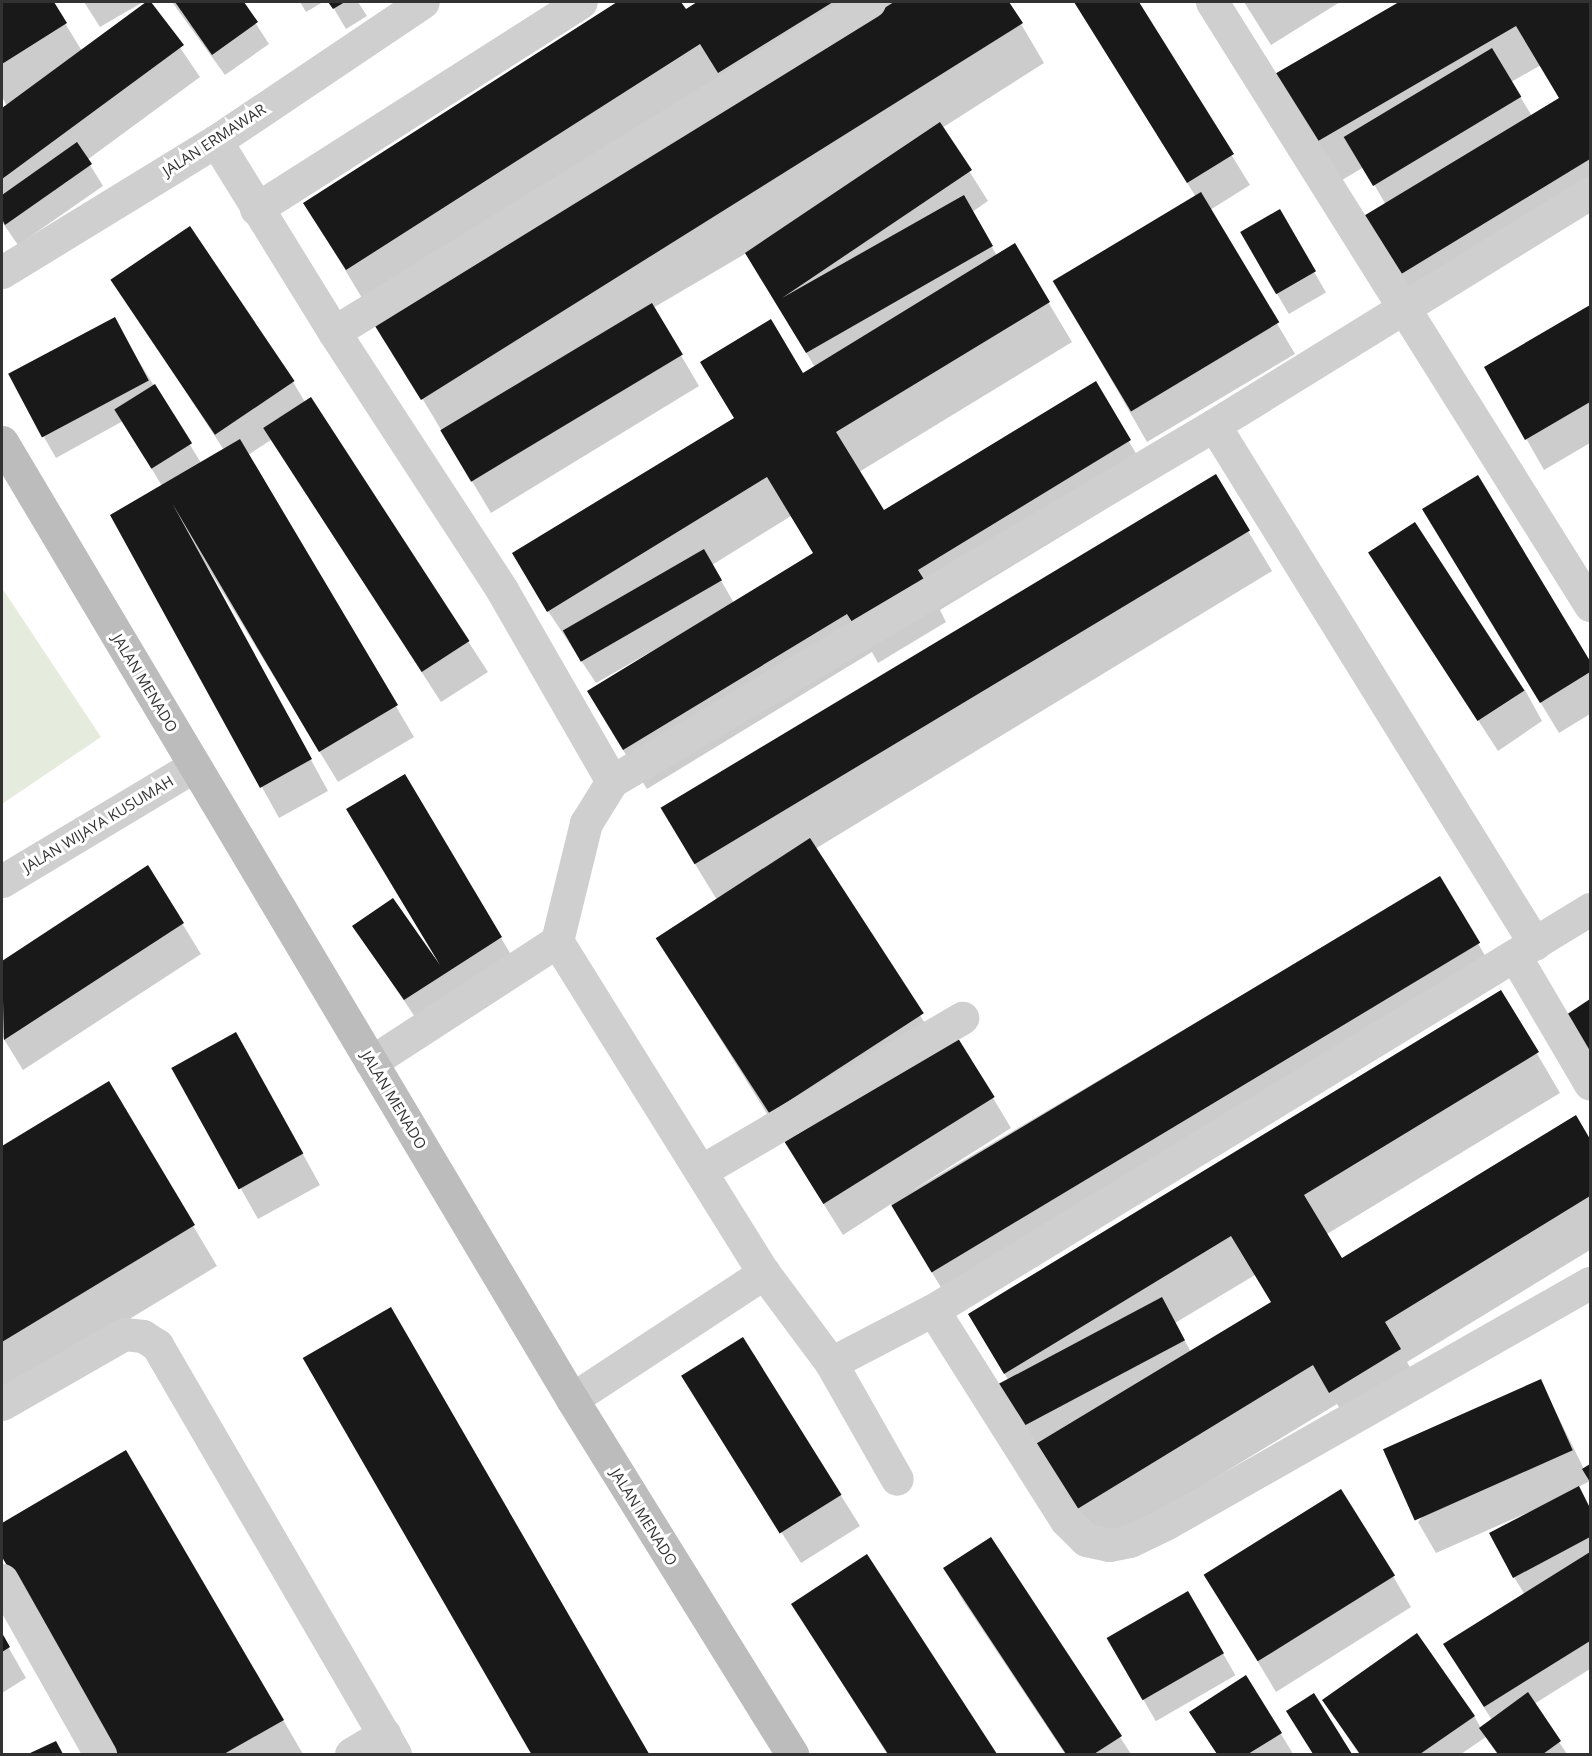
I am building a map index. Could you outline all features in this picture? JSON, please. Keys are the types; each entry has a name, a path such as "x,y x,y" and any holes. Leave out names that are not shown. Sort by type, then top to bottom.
{"street":[{"name":"JALAN ERMAWAR","path":"2,272 216,141 423,2"},
{"path":"256,209 581,2"},
{"path":"334,332 869,2"},
{"path":"1212,2 1590,605"},
{"path":"216,141 334,332 502,590 612,781"},
{"path":"371,1062 557,941 586,823 612,781 1214,425 1406,309 1590,193"},
{"path":"1214,425 1525,950 1590,1084"},
{"name":"JALAN MENADO","path":"2,442 572,1399 792,1755"},
{"name":"JALAN WIJAYA KUSUMAH","path":"2,881 194,766"},
{"path":"831,1363 933,1310 1590,909"},
{"path":"557,941 764,1273 831,1363 897,1479"},
{"path":"700,1171 962,1018"},
{"path":"572,1399 764,1273"},
{"path":"933,1310 1066,1520 1086,1540 1109,1545 1131,1541 1167,1523 1590,1283"},
{"path":"2,1404 124,1334 143,1336 157,1345 389,1744 351,1755"},
{"path":"2,1580 100,1755"}],"shaded area":[{"path":"2,588 101,737 2,804"}],"building":[{"path":"2,2 54,2 67,23 2,64"},
{"path":"146,2 151,2 184,45 2,179 2,108"},
{"path":"175,2 244,2 258,22 212,55"},
{"path":"328,2 345,2 333,9"},
{"path":"617,2 681,2 686,9 697,2 833,2 718,73 700,44 346,270 303,203"},
{"path":"894,2 1009,2 1023,23 421,400 375,326"},
{"path":"1074,2 1139,2 1234,154 1187,183"},
{"path":"1399,2 1590,2 1590,159 1398,276 1362,217 1559,98 1516,26 1313,144 1273,75"},
{"path":"1492,48 1521,97 1373,186 1344,137"},
{"path":"940,122 972,170 782,298 964,195 993,246 806,353 745,253"},
{"path":"77,142 92,164 5,225 2,219 2,195"},
{"path":"1201,192 1279,322 1131,411 1053,281"},
{"path":"1280,209 1316,271 1276,294 1240,232"},
{"path":"190,226 295,381 215,435 110,280"},
{"path":"1015,243 1050,302 836,432 884,510 1096,381 1131,440 918,570 925,581 854,625 847,614 623,750 587,691 813,553 767,477 547,612 512,553 734,418 700,362 771,319 803,373"},
{"path":"652,303 683,354 471,482 440,430"},
{"path":"1590,305 1590,402 1525,440 1484,367"},
{"path":"115,317 149,381 42,437 8,374"},
{"path":"155,384 192,443 151,469 114,409"},
{"path":"311,397 469,641 422,672 263,428"},
{"path":"240,439 398,705 319,752 172,503 312,759 260,788 110,515"},
{"path":"1216,474 1250,531 695,864 661,808"},
{"path":"1478,475 1590,661 1590,672 1540,703 1422,509"},
{"path":"1415,522 1524,691 1478,721 1368,552"},
{"path":"704,549 722,580 581,662 563,630"},
{"path":"405,774 502,937 404,1000 352,926 393,898 440,965 346,809"},
{"path":"810,838 924,1013 770,1113 656,938"},
{"path":"148,865 184,923 4,1040 2,961"},
{"path":"1440,876 1480,943 932,1272 891,1206"},
{"path":"1501,990 1539,1052 1304,1195 1342,1258 1576,1115 1590,1139 1590,1196 1385,1322 1401,1349 1329,1393 1313,1365 1074,1511 1034,1445 1271,1302 1231,1236 1004,1374 968,1314"},
{"path":"1590,999 1590,1055 1566,1015"},
{"path":"236,1032 303,1154 239,1189 171,1068"},
{"path":"956,1035 995,1097 823,1204 785,1142"},
{"path":"109,1081 195,1225 2,1342 2,1146"},
{"path":"1162,1297 1185,1340 1019,1429 996,1385"},
{"path":"391,1307 649,1754 531,1754 303,1358"},
{"path":"743,1337 842,1495 780,1533 681,1376"},
{"path":"1541,1379 1573,1450 1415,1521 1383,1449"},
{"path":"126,1450 284,1720 224,1754 117,1754 2,1557 2,1523"},
{"path":"1590,1464 1590,1482 1582,1469"},
{"path":"1579,1486 1590,1508 1590,1537 1513,1578 1489,1533"},
{"path":"1341,1489 1395,1576 1258,1661 1204,1575"},
{"path":"991,1537 1122,1736 1094,1754 1066,1754 943,1568"},
{"path":"1590,1552 1590,1641 1484,1707 1443,1644"},
{"path":"867,1554 997,1754 888,1754 791,1604"},
{"path":"1188,1591 1224,1653 1143,1700 1107,1638"},
{"path":"2,1633 10,1647 2,1652"},
{"path":"1417,1633 1475,1716 1420,1754 1360,1754 1322,1700"},
{"path":"1246,1675 1282,1733 1248,1754 1217,1754 1189,1712"},
{"path":"1528,1692 1561,1741 1543,1754 1498,1754 1479,1728"},
{"path":"1314,1693 1352,1754 1313,1754 1286,1711"},
{"path":"56,1741 63,1754 28,1754"}]}
